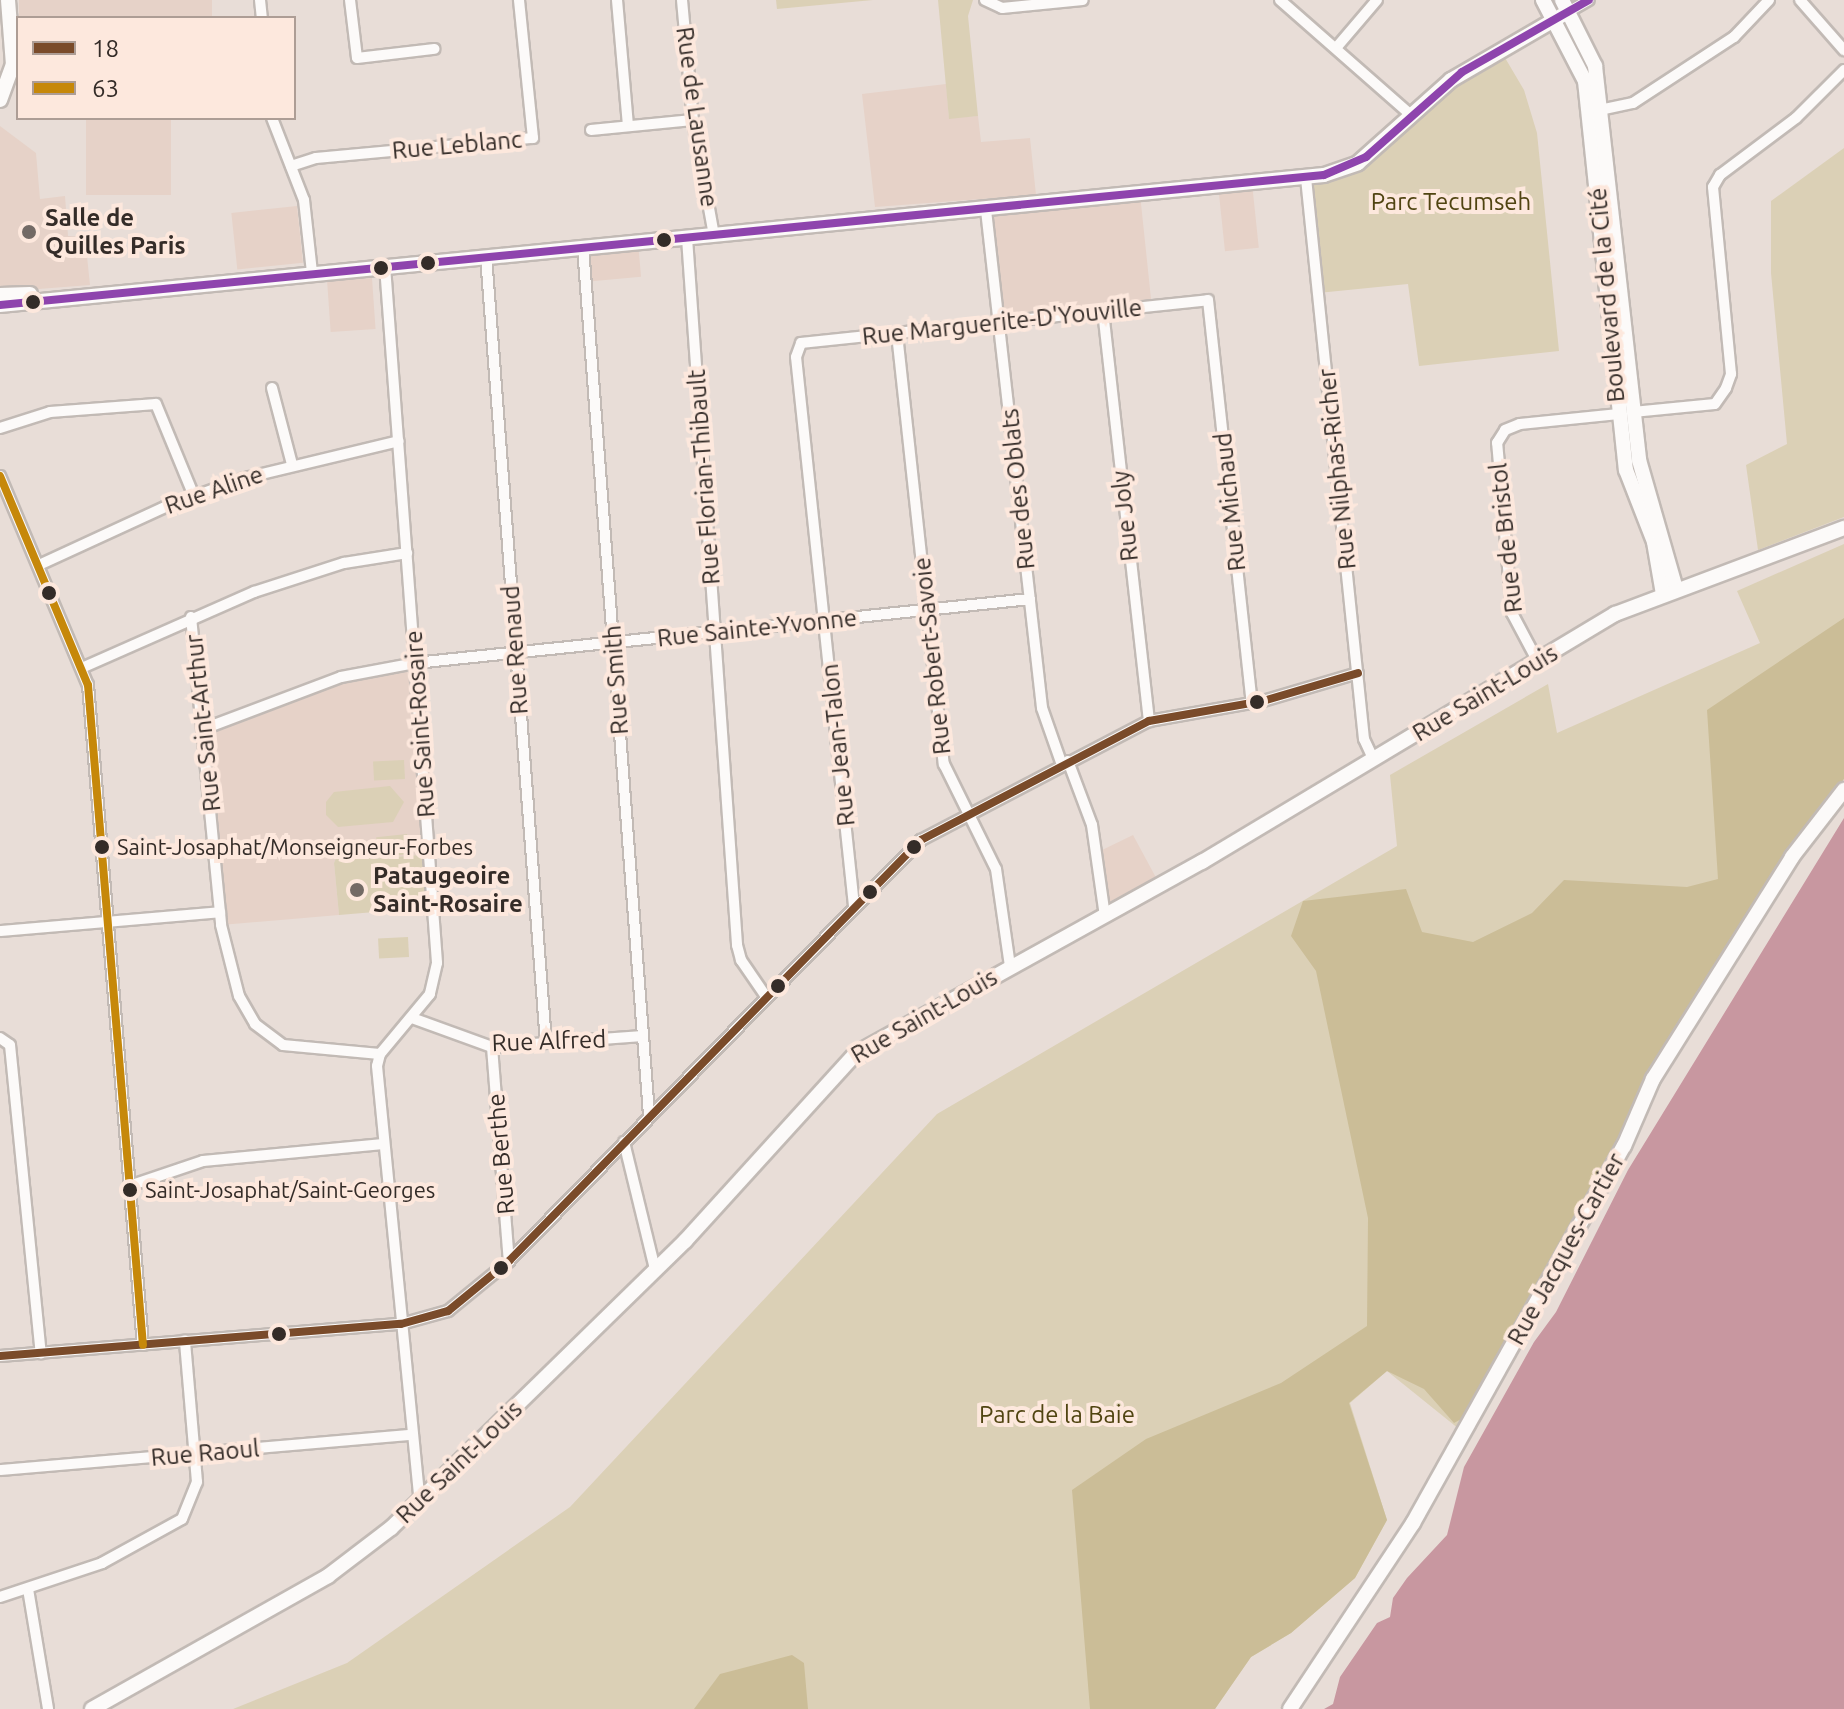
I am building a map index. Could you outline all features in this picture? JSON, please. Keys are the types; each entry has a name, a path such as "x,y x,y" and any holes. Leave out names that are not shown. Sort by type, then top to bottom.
{"street":[{"path":"0,100 13,65 8,0"},
{"path":"350,0 357,58 434,49"},
{"name":"Rue Leblanc","path":"291,166 316,158 533,138 519,0"},
{"path":"617,0 628,126"},
{"name":"Rue de Lausanne","path":"682,0 693,120 714,235"},
{"path":"988,2 1083,0"},
{"path":"1280,0 1411,115"},
{"path":"1336,48 1377,0"},
{"name":"Boulevard de la Cité","path":"1543,0 1582,71 1595,111"},
{"path":"0,305 87,294 1306,178 1358,163 1462,72 1554,20 1565,6 1589,0"},
{"path":"1595,111 1626,107 1664,83 1734,37 1769,0"},
{"path":"1800,0 1844,50"},
{"name":"Boulevard de la Cité","path":"1565,6 1592,57 1626,413 1626,470 1670,591"},
{"path":"1626,413 1715,404 1726,388 1731,374 1713,187 1720,175 1796,118 1844,70"},
{"path":"273,120 306,208 312,273"},
{"path":"591,130 693,120"},
{"name":"Rue Nilphas-Richer","path":"1306,178 1364,739 1373,758"},
{"name":"Rue des Oblats","path":"986,210 1043,717 1092,825 1105,916"},
{"name":"Rue Florian-Thibault","path":"687,238 737,945 741,960 765,995"},
{"name":"Rue Smith","path":"583,247 649,1114"},
{"name":"Rue Renaud","path":"486,256 546,1043"},
{"name":"Rue Saint-Rosaire","path":"380,1054 430,994 437,963 385,266"},
{"path":"0,295 87,294"},
{"name":"Rue Marguerite-D'Youville","path":"797,346 1208,300"},
{"name":"Rue Michaud","path":"1208,300 1252,703"},
{"name":"Rue Joly","path":"1103,311 1149,721"},
{"name":"Rue Robert-Savoie","path":"897,334 944,764 996,869 1010,966"},
{"name":"Rue Jean-Talon","path":"797,346 854,906"},
{"path":"272,388 292,464"},
{"path":"0,428 50,412 156,404 194,496"},
{"name":"Rue de Bristol","path":"1538,662 1512,613 1497,443 1505,430 1520,424 1626,413"},
{"name":"Rue Aline","path":"39,565 194,496 292,464 399,441"},
{"path":"0,476 84,667 132,1185 143,1345"},
{"name":"Rue Saint-Louis","path":"92,1709 328,1576 391,1528 740,1184 846,1061 1010,966 1105,916 1615,614 1844,528"},
{"path":"84,667 191,617 332,566 407,553"},
{"name":"Rue Sainte-Yvonne","path":"206,728 341,677 415,663 1030,599"},
{"name":"Rue Saint-Arthur","path":"191,617 206,728 220,912 234,985 248,1014 268,1037 304,1051 380,1054"},
{"path":"0,1356 401,1324 436,1316 461,1304 509,1261 765,995 921,840 1149,721 1252,703 1358,673"},
{"name":"Rue Jacques-Cartier","path":"1290,1709 1413,1523 1624,1146 1653,1079 1792,857 1844,790"},
{"path":"0,931 220,912"},
{"name":"Rue Alfred","path":"412,1018 492,1047 643,1036"},
{"path":"0,1038 10,1045 41,1353"},
{"name":"Rue Berthe","path":"492,1047 509,1261"},
{"path":"380,1054 383,1144 410,1435 419,1498"},
{"path":"624,1142 655,1269"},
{"path":"132,1185 203,1161 383,1144"},
{"path":"0,1597 102,1563 182,1519 197,1482 185,1341"},
{"name":"Rue Raoul","path":"0,1470 410,1435"},
{"path":"28,1589 48,1709"}],"shaded area":[{"path":"19,0 212,0 212,16 19,16"},
{"path":"946,84 949,118 978,116 981,142 1030,138 1036,195 875,207 862,94"},
{"path":"86,120 171,120 171,195 86,195"},
{"path":"0,126 36,153 40,199 65,196 68,236 85,237 90,285 0,292"},
{"path":"1252,183 1259,248 1225,251 1218,187"},
{"path":"1140,194 1152,306 998,323 986,210"},
{"path":"297,206 303,263 237,270 231,213"},
{"path":"638,242 641,277 586,282 583,247"},
{"path":"372,278 376,329 331,332 327,281"},
{"path":"1844,618 1844,779 1649,1072 1615,1147 1465,1417 1454,1423 1424,1389 1387,1371 1349,1403 1387,1520 1355,1578 1291,1633 1251,1657 1215,1709 1090,1709 1072,1490 1146,1439 1281,1383 1367,1326 1368,1218 1316,971 1291,936 1303,901 1406,889 1422,932 1473,942 1532,913 1564,880 1687,887 1718,879 1707,710"},
{"path":"415,663 430,854 372,859 340,848 334,863 339,915 221,925 206,728 341,677"},
{"path":"1844,818 1844,1709 1324,1709 1333,1704 1340,1677 1377,1623 1390,1617 1393,1598 1407,1578 1447,1535 1464,1467 1534,1342 1556,1312 1628,1170"},
{"path":"1133,835 1160,885 1105,916 1096,853"},
{"name":"Pataugeoire Saint-Rosaire","path":"357,880 364,883 367,890 364,897 357,900 350,897 347,890 350,883"},
{"path":"792,1655 804,1663 808,1709 694,1709 720,1674"}],"green space":[{"path":"776,0 873,0 777,9"},
{"path":"938,0 973,0 968,16 978,116 949,119"},
{"name":"Parc Tecumseh","path":"1501,51 1524,90 1537,133 1559,351 1419,366 1408,284 1318,293 1306,178 1339,173"},
{"path":"1844,148 1844,517 1758,550 1746,465 1787,444 1771,273 1771,201"},
{"name":"Parc de la Baie","path":"1844,544 1844,764 1642,1072 1557,1253 1459,1429 1387,1371 1350,1403 1387,1520 1355,1578 1291,1633 1251,1657 1215,1709 233,1709 347,1663 570,1507 937,1114 1397,846 1390,775 1548,684 1557,733 1760,643 1737,591"},
{"path":"404,760 405,779 374,781 373,762"},
{"path":"390,786 404,802 393,822 338,827 326,815 326,802 334,792"},
{"path":"407,834 409,854 378,857 376,837"},
{"path":"340,848 372,859 430,854 434,907 339,915 334,863"},
{"path":"408,937 409,957 379,959 378,939"}],"transit line":[{"path":"0,305 1324,175 1366,157 1462,72 1589,0"},
{"name":"63","path":"0,476 88,685 143,1345"},
{"name":"18","path":"0,1356 401,1324 448,1311 509,1261 921,840 1149,721 1263,701 1358,673"}],"place":[{"name":"Salle de Quilles Paris","path":"29,232"},
{"name":"Saint-Josaphat/Monseigneur-Forbes","path":"102,847"},
{"name":"Pataugeoire Saint-Rosaire","path":"357,890"},
{"name":"Saint-Josaphat/Saint-Georges","path":"130,1190"}]}
